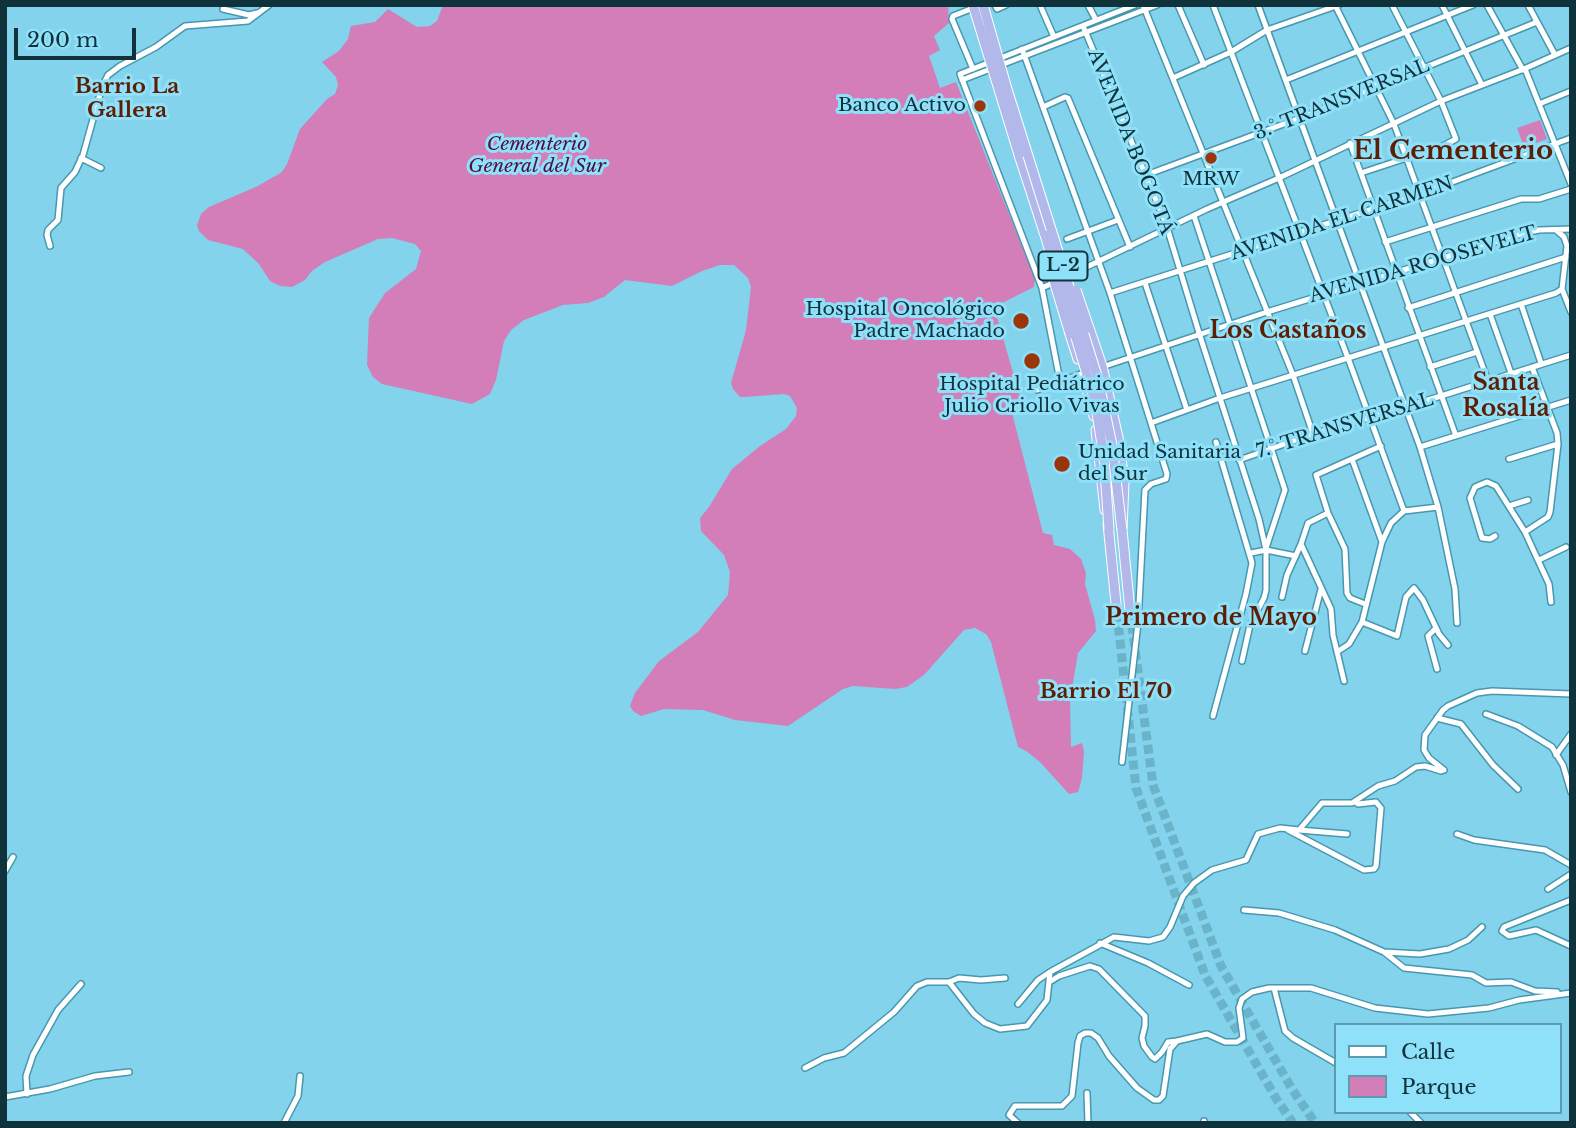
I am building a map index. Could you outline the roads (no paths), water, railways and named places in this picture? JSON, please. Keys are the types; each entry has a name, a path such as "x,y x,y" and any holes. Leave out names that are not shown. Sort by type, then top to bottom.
{"highway":[{"name":"L-2","path":"973,5 1095,401 1104,457 1116,612"},
{"name":"L-2","path":"982,5 1105,406 1115,468 1130,611"},
{"path":"1045,235 1053,279 1083,373 1096,432 1102,498 1109,529"},
{"path":"1058,250 1071,276 1102,366 1124,482 1122,530"}],"street":[{"path":"973,69 952,19 953,16 982,5"},
{"path":"995,5 997,9 1006,5"},
{"path":"1040,5 1054,37"},
{"path":"1088,5 1096,20"},
{"path":"961,77 973,69 1023,52 1054,37 1084,29 1096,20 1135,5"},
{"path":"961,77 1084,29 1157,5"},
{"path":"1178,5 1204,65"},
{"path":"1213,5 1404,511"},
{"path":"1258,5 1420,446 1438,507 1455,589 1457,622"},
{"path":"1361,173 1455,140 1441,101 1392,5"},
{"path":"1442,5 1482,85"},
{"path":"1286,80 1474,5"},
{"path":"1385,242 1571,187 1524,69 1487,5"},
{"path":"1528,5 1555,55"},
{"path":"223,9 252,15 269,6"},
{"path":"50,246 48,230 58,220 61,188 82,159 104,81 114,70 156,47 185,26 248,20 269,6"},
{"path":"1173,78 1231,52 1267,30 1337,6 1394,124 1488,381"},
{"path":"1144,8 1293,375 1313,434"},
{"name":"3.° TRANSVERSAL","path":"1146,175 1300,118 1537,22"},
{"name":"AVENIDA BOGOTÁ","path":"1084,29 1168,229 1259,519 1266,550 1264,598 1250,625 1242,662"},
{"path":"1042,288 1441,101 1571,48"},
{"path":"1023,52 1110,293 1167,474 1166,479 1151,484 1145,490 1138,622 1122,762"},
{"path":"961,77 1042,288 1060,382"},
{"path":"1539,104 1571,91"},
{"path":"1043,107 1068,98 1130,247"},
{"name":"AVENIDA EL CARMEN","path":"1110,293 1420,194 1571,138"},
{"path":"1350,144 1456,436"},
{"path":"82,159 101,168"},
{"path":"1194,216 1285,495 1266,550"},
{"path":"1067,239 1118,220"},
{"name":"AVENIDA ROOSEVELT","path":"1037,390 1267,312 1524,233 1571,229"},
{"path":"1556,230 1565,240 1562,289 1571,312"},
{"path":"1408,307 1566,257 1571,248"},
{"path":"1145,283 1187,410"},
{"path":"1151,423 1220,398 1562,289"},
{"path":"1521,304 1541,363"},
{"path":"1490,314 1511,373"},
{"path":"1430,367 1477,352"},
{"name":"7.° TRANSVERSAL","path":"1239,460 1313,434 1406,408 1571,355"},
{"path":"1525,532 1545,520 1550,512 1558,443 1557,433 1532,367"},
{"path":"1420,446 1571,400"},
{"path":"1213,716 1247,594 1252,563 1216,442"},
{"path":"1508,459 1558,443"},
{"path":"1365,604 1350,598 1347,593 1345,549 1328,513 1316,475 1381,446"},
{"path":"1352,459 1382,542"},
{"path":"1495,536 1490,539 1482,538 1470,498 1471,492 1480,484 1492,483 1525,532 1549,584 1551,602"},
{"path":"1509,506 1528,500"},
{"path":"1337,652 1349,644 1362,622 1382,542 1391,523 1404,511 1438,507"},
{"path":"1282,597 1287,575 1308,523 1328,513"},
{"path":"1301,544 1331,608 1344,681"},
{"path":"1539,560 1566,547"},
{"path":"1251,553 1266,550 1296,556"},
{"path":"1362,622 1398,636 1406,597 1414,588 1448,645"},
{"path":"1304,651 1321,589"},
{"path":"1436,628 1428,636 1437,669"},
{"path":"1354,802 1378,786 1395,781 1416,767 1444,770 1429,758 1424,750 1425,735 1448,706 1477,693 1511,691 1571,694"},
{"path":"1486,714 1518,726 1552,747 1563,765 1571,792"},
{"path":"1437,718 1461,724 1493,765 1518,789"},
{"path":"1556,755 1571,734"},
{"path":"1018,1004 1038,980 1100,943 1114,937 1149,941 1159,939 1170,927 1183,896 1194,883 1212,870 1245,860 1258,834 1280,828 1288,830 1364,870 1374,869 1376,866 1381,808 1376,802 1322,803 1299,830"},
{"path":"1288,830 1347,834"},
{"path":"1457,834 1474,840 1545,850 1571,865"},
{"path":"5,871 13,857"},
{"path":"1548,889 1571,874"},
{"path":"1571,900 1504,928 1504,934 1509,936 1536,930 1571,946"},
{"path":"1244,910 1279,913 1335,930 1384,953 1396,964 1414,970 1465,974 1486,983 1511,982 1535,991 1571,993"},
{"path":"1384,953 1420,954 1449,949 1468,940 1482,928"},
{"path":"1100,943 1148,963 1189,985"},
{"path":"1051,981 1059,975 1090,966 1099,969 1145,1016 1142,1038 1155,1059 1168,1042 1207,1034 1225,1042 1237,1042 1243,1038 1239,1008 1242,999 1252,992 1274,988 1311,988 1347,997 1375,1008 1428,1014 1489,1008 1519,1000 1571,993"},
{"path":"949,982 974,1014 985,1023 1000,1029 1014,1029 1027,1026 1047,1000 1050,972"},
{"path":"805,1069 824,1058 844,1053 894,1012 917,986 959,978 981,981 1004,978"},
{"path":"27,1094 26,1076 33,1055 58,1010 81,984"},
{"path":"1274,988 1285,1031 1334,1062"},
{"path":"1018,1123 1009,1115 1016,1106 1062,1106 1072,1096 1078,1043 1080,1036 1085,1033 1091,1033 1098,1038 1131,1083 1154,1100 1163,1096 1170,1049 1177,1041"},
{"path":"5,1097 95,1076 129,1072"},
{"path":"284,1123 298,1096 300,1076"},
{"path":"1087,1093 1088,1123"}],"tunnel":[{"path":"1130,611 1153,785 1221,966 1292,1089 1315,1123"},
{"path":"1117,613 1136,788 1205,975 1293,1123"}],"place":[{"name":"Banco Activo","path":"980,106"},
{"name":"MRW","path":"1211,158"},
{"name":"Hospital Oncológico Padre Machado","path":"1021,321"},
{"name":"Hospital Pediátrico Julio Criollo Vivas","path":"1032,361"},
{"name":"Unidad Sanitaria del Sur","path":"1062,464"}],"district":[{"name":"Barrio La Gallera","path":"127,99"},
{"name":"El Cementerio","path":"1453,152"},
{"name":"Los Castaños","path":"1288,332"},
{"name":"Santa Rosalía","path":"1506,397"},
{"name":"Primero de Mayo","path":"1211,619"},
{"name":"Barrio El 70","path":"1106,692"}],"park label":[{"name":"Cementerio General del Sur","path":"537,156"}]}
